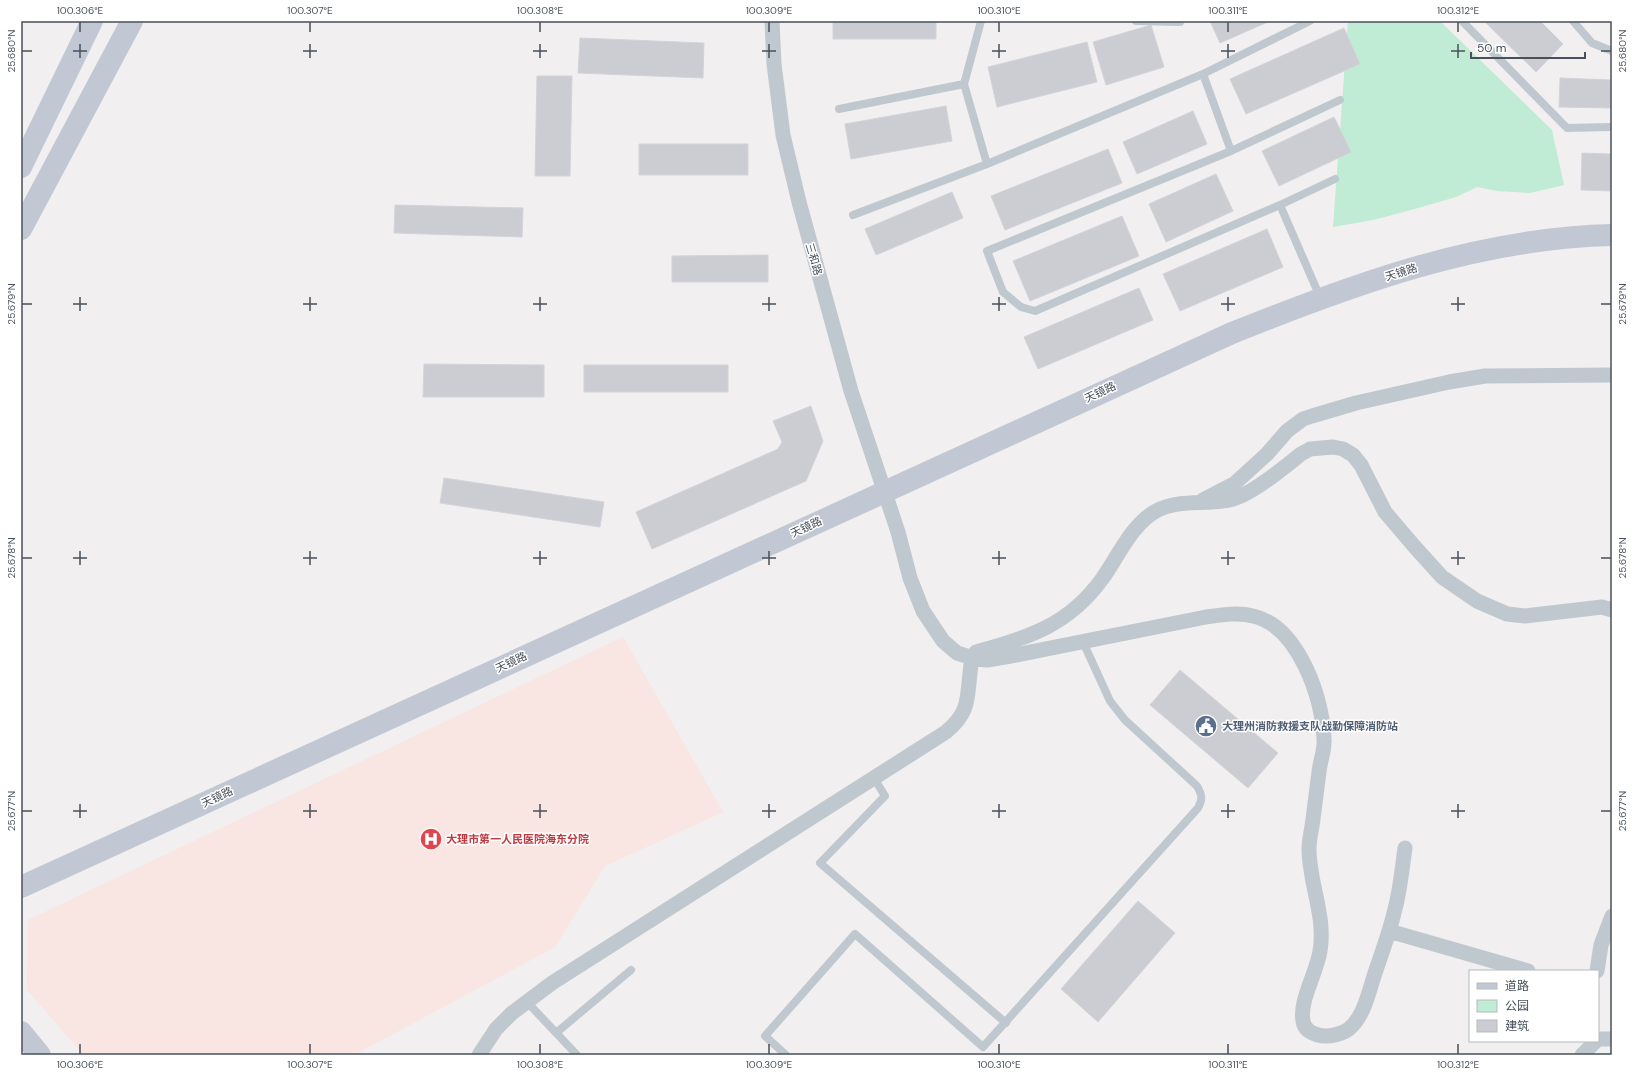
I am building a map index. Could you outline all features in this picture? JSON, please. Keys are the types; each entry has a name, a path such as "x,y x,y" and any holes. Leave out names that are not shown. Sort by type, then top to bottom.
{"street":[{"path":"21,167 92,21"},
{"path":"21,229 132,21"},
{"name":"三和路","path":"772,21 774,64 783,135 797,195 851,391 898,532 910,578 923,611 943,641 957,653 972,658 987,660 1233,613 1254,616 1270,623 1286,635 1297,652 1312,684 1321,713 1324,741 1309,848 1310,865 1321,925 1320,949 1315,973 1302,1010 1303,1023 1308,1032 1320,1036 1336,1035 1351,1028 1359,1017 1389,931"},
{"name":"天镜路","path":"21,887 1232,333 1321,298 1410,268 1470,253 1554,239 1612,235"},
{"path":"1199,502 1234,484 1268,454 1287,431 1303,419 1312,416 1356,403 1449,382 1485,376 1612,375"},
{"path":"479,1055 496,1029 512,1013 552,983 946,732 957,723 962,715 965,706 972,658 976,652 1044,630 1074,611 1100,581 1133,532 1145,519 1166,507 1184,503 1234,499 1250,491 1310,449 1333,447 1343,449 1353,455 1361,465 1385,512 1442,577 1477,601 1508,614 1525,616 1602,607 1612,610"},
{"path":"1405,848 1395,912 1389,931 1525,970"},
{"path":"1597,970 1601,945 1612,916"},
{"path":"21,1032 40,1055"},
{"path":"1599,1040 1612,1039"},
{"path":"1582,1055 1595,1042"}],"lane":[{"path":"980,21 964,84 987,164"},
{"path":"1136,21 1180,22"},
{"path":"853,215 987,164 1203,74 1310,21"},
{"path":"1462,21 1567,128 1612,127"},
{"path":"1573,21 1592,43 1612,51"},
{"path":"1203,74 1231,151"},
{"path":"839,109 964,84"},
{"path":"1334,179 1280,205 1035,311 1021,307 1003,292 987,251 1231,151 1340,100"},
{"path":"1280,205 1321,298"},
{"path":"786,1055 765,1036 855,934 983,1047 1194,814 1202,801 1202,794 1197,786 1125,720 1110,700 1083,642"},
{"path":"874,778 885,796 820,864 1006,1023"},
{"path":"556,1033 631,970"},
{"path":"527,1002 577,1055"}],"shaded area":[{"name":"大理市第一人民医院海东分院","path":"623,637 723,812 605,866 555,947 354,1055 84,1055 27,990 28,920"}],"green space":[{"path":"1348,21 1440,21 1552,130 1564,185 1530,193 1497,191 1477,187 1456,197 1411,210 1373,220 1333,227"}],"building":[{"path":"833,21 936,21 936,39 833,39"},
{"path":"1210,21 1270,21 1220,43"},
{"path":"1484,21 1540,21 1563,44 1536,72"},
{"path":"1151,25 1164,67 1106,85 1093,42"},
{"path":"1344,28 1360,64 1246,114 1230,79"},
{"path":"580,38 704,43 703,78 578,73"},
{"path":"1087,42 1097,82 997,107 988,67"},
{"path":"537,76 572,76 570,176 535,176"},
{"path":"1560,78 1612,80 1612,108 1559,107"},
{"path":"946,106 952,141 851,159 845,124"},
{"path":"1193,111 1207,144 1137,174 1123,142"},
{"path":"1334,117 1351,152 1279,186 1262,151"},
{"path":"639,144 748,144 748,175 639,175"},
{"path":"1108,149 1122,183 1005,230 991,196"},
{"path":"1582,153 1612,154 1612,191 1581,190"},
{"path":"1216,174 1233,211 1166,242 1149,204"},
{"path":"952,192 963,218 876,255 865,229"},
{"path":"395,205 523,208 522,237 394,233"},
{"path":"1122,216 1139,256 1030,301 1013,261"},
{"path":"1267,229 1283,267 1180,311 1163,274"},
{"path":"768,255 768,282 672,282 672,256"},
{"path":"1139,288 1153,320 1038,369 1024,337"},
{"path":"424,364 544,365 544,397 423,397"},
{"path":"584,365 728,365 728,392 584,392"},
{"path":"811,406 823,441 806,481 652,549 636,512 778,449 782,442 773,421"},
{"path":"444,478 604,502 600,527 440,503"},
{"path":"1180,670 1278,753 1248,788 1150,705"},
{"path":"1138,901 1175,933 1098,1022 1061,989"}],"place":[{"name":"大理州消防救援支队战勤保障消防站","path":"1206,726"},
{"name":"大理市第一人民医院海东分院","path":"431,839"}]}
